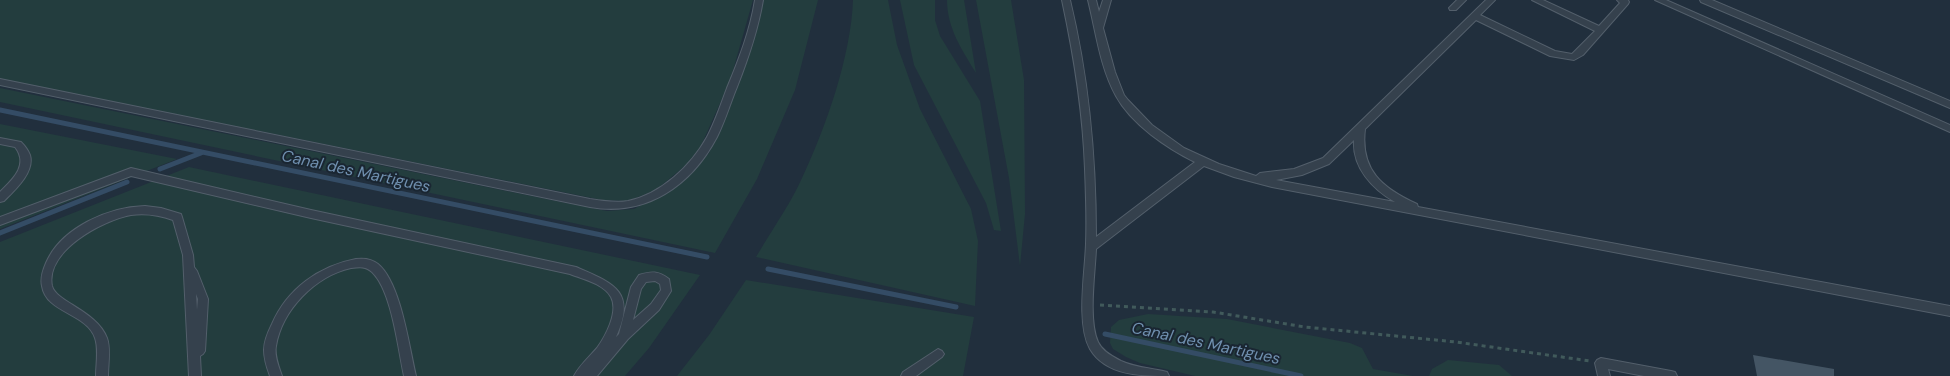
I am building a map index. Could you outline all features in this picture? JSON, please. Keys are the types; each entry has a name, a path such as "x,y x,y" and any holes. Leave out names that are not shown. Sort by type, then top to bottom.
{"lane":[{"path":"0,82 616,206 636,203 660,192 683,174 706,147 741,66 759,0"},
{"path":"1066,0 1076,41 1090,155 1091,247 1089,331 1095,347 1107,358 1124,368 1164,376"},
{"path":"1092,0 1111,72 1121,97 1144,124 1172,146 1220,170 1241,177 1950,311"},
{"path":"1100,29 1107,0"},
{"path":"1454,8 1462,0"},
{"path":"1241,177 1271,177 1310,169 1326,161 1491,0"},
{"path":"1536,0 1600,30"},
{"path":"1475,16 1553,54 1563,57 1574,57 1580,53 1625,2 1621,0"},
{"path":"1659,0 1950,129"},
{"path":"1704,0 1950,105"},
{"path":"1715,0 1950,105"},
{"path":"1360,128 1358,144 1360,156 1366,170 1378,184 1410,206 1435,214"},
{"path":"0,141 18,144 25,154 26,164 19,176 0,198"},
{"path":"1091,247 1204,162"},
{"path":"0,221 131,172 302,212 572,270 604,284 612,290 618,299 618,317 611,339 580,376"},
{"path":"102,376 102,339 94,324 57,300 48,287 48,272 59,252 76,235 102,220 130,211 157,210 178,217 188,260 203,299 199,356 195,373"},
{"path":"276,376 271,362 270,348 275,330 287,308 299,293 317,278 341,267 359,262 368,262 377,269 384,280 394,308 410,376"},
{"path":"590,376 624,336 655,307 666,291 665,282 657,276 643,278 636,287 624,336"},
{"path":"907,376 938,354"},
{"path":"1604,376 1602,363 1670,376"}],"path":[{"path":"1089,304 1213,312 1306,328 1456,342 1602,363"}],"green space":[{"path":"0,0 753,0 730,81 700,148 686,165 656,190 628,201 602,200 0,79"},
{"path":"763,0 818,0 795,90 757,179 715,253 0,102 0,88 607,211 634,209 682,183 709,153 749,54"},
{"path":"853,0 888,0 897,45 920,109 971,209 978,241 975,306 756,257 797,188 820,137 836,91 848,44"},
{"path":"900,0 935,0 935,20 940,36 980,101 1001,231 994,230 986,203 914,65"},
{"path":"947,0 964,0 976,73 952,29"},
{"path":"976,0 1011,0 1024,80 1025,214 1020,266 1009,178"},
{"path":"0,124 177,159 0,229"},
{"path":"189,167 700,275 649,348 625,376 0,376 0,242"},
{"path":"746,280 974,317 963,376 677,376 709,335"},
{"path":"1148,314 1227,319 1350,343 1362,348 1373,369 1413,376 1195,376 1140,363 1113,349 1110,343 1111,327 1119,320"},
{"path":"1448,360 1499,365 1512,376 1429,376 1432,369"}],"building":[{"path":"1753,355 1834,369 1834,376 1757,376"}],"waterway":[{"name":"Canal des Martigues","path":"0,110 707,257"},
{"path":"160,169 201,153"},
{"path":"0,233 127,182"},
{"name":"Canal des Martigues","path":"768,269 956,307"},
{"name":"Canal des Martigues","path":"1105,334 1301,376"}]}
